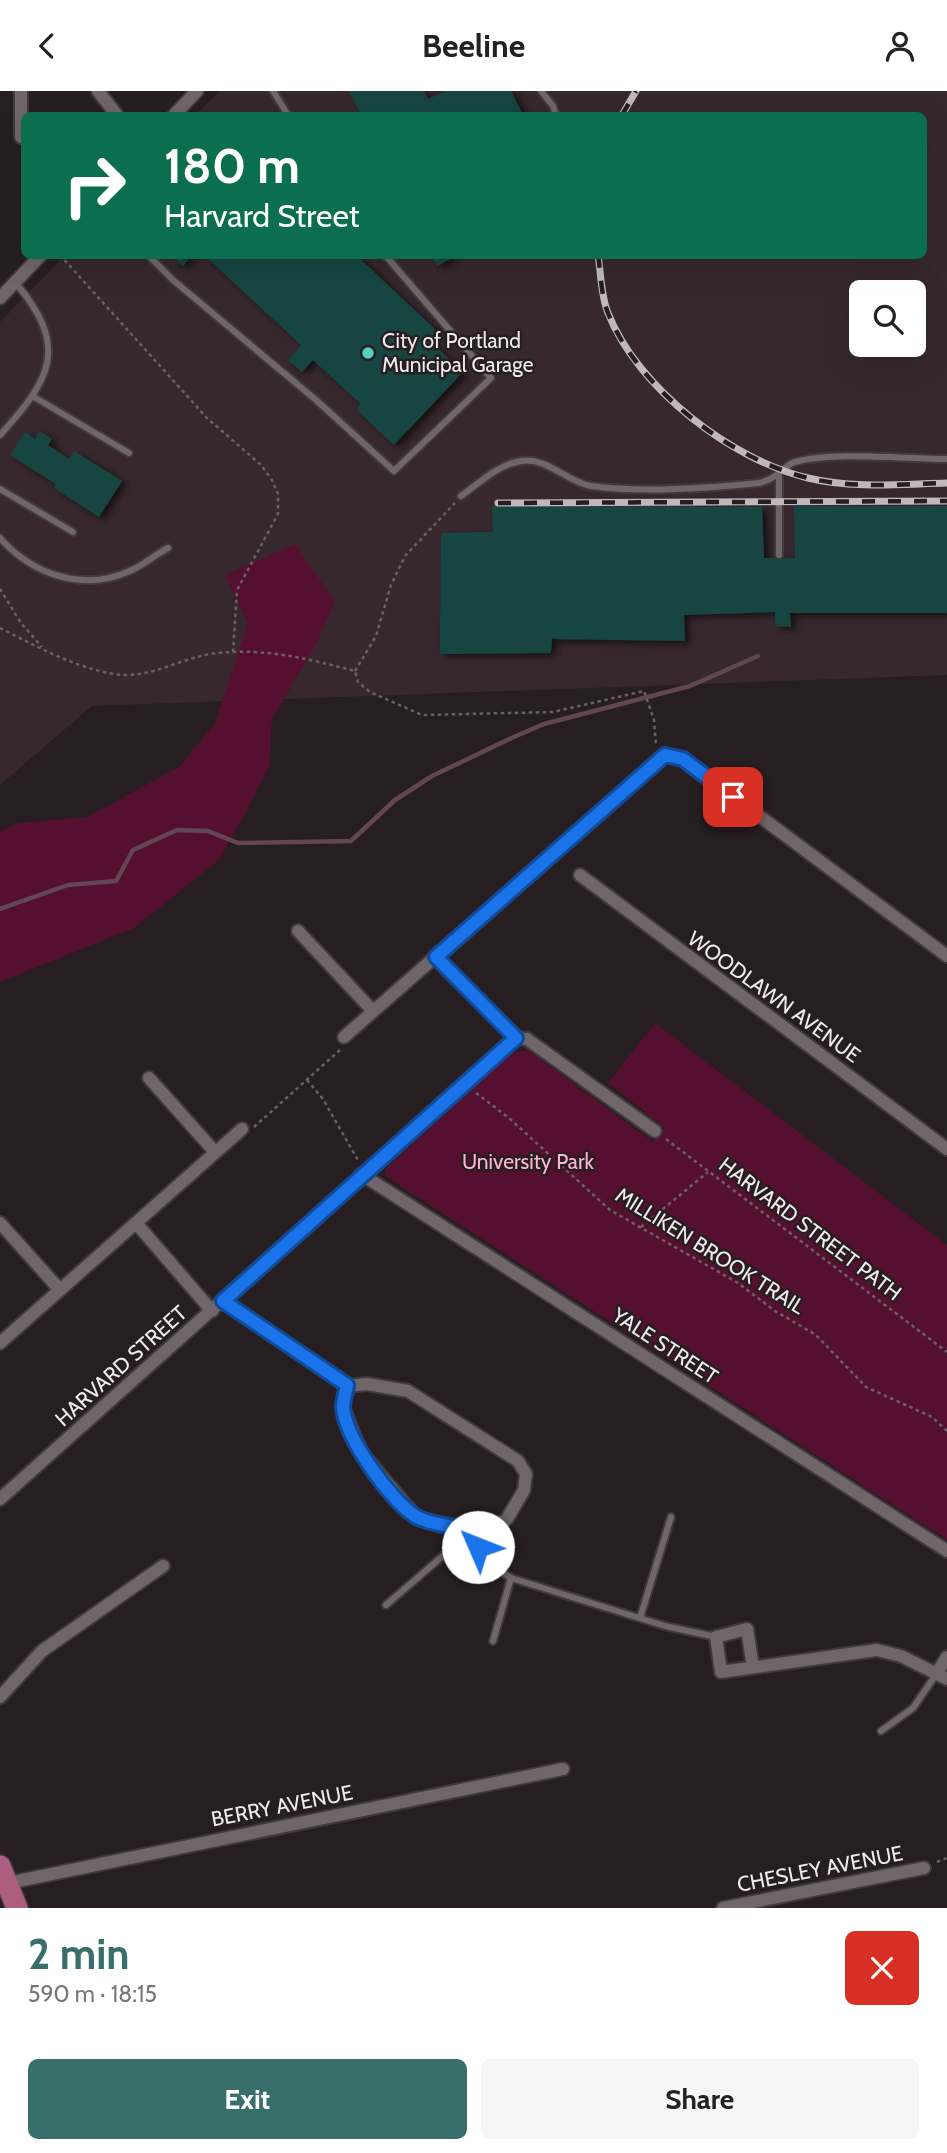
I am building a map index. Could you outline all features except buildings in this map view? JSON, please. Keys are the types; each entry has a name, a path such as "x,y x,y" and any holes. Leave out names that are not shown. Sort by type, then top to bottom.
{"main road":[{"path":"4,1874 17,1908"}],"street":[{"path":"21,91 21,137"},
{"path":"98,91 115,112"},
{"path":"177,112 197,91"},
{"path":"0,298 37,259"},
{"path":"344,1037 665,755 683,759 947,956"},
{"name":"WOODLAWN AVENUE","path":"580,875 947,1149"},
{"path":"298,931 373,1011"},
{"path":"436,957 516,1038 527,1039 655,1131"},
{"name":"HARVARD STREET","path":"0,1499 516,1038"},
{"path":"149,1078 215,1152"},
{"path":"0,1343 242,1129"},
{"name":"YALE STREET","path":"364,1172 947,1551"},
{"path":"0,1223 60,1290"},
{"path":"136,1223 212,1311"},
{"path":"223,1301 347,1385 367,1384 408,1391 518,1461 526,1474 517,1507 507,1519 491,1529 474,1529 416,1517 378,1476 361,1452 343,1407 347,1385"},
{"path":"0,1697 42,1651 163,1566"},
{"path":"753,1667 747,1629 716,1637 721,1672 877,1650 901,1656 942,1676 947,1657"},
{"name":"BERRY AVENUE","path":"4,1874 563,1769"},
{"name":"CHESLEY AVENUE","path":"723,1908 924,1868"}],"lane":[{"path":"273,91 286,112"},
{"path":"541,91 555,112"},
{"path":"152,259 173,281 316,400 394,471 491,378 388,259"},
{"path":"0,436 33,397 46,371 47,337 36,307 15,282"},
{"path":"33,397 129,453"},
{"path":"461,496 495,472 520,461 543,463 577,482 615,488 731,486 765,482 779,475 792,462 849,457 947,459"},
{"path":"779,475 779,555"},
{"path":"0,489 73,532"},
{"path":"0,538 33,566 56,576 80,581 106,579 132,571 168,548"},
{"path":"640,1618 671,1517"},
{"path":"386,1605 474,1529 485,1561 511,1579 640,1618 716,1637"},
{"path":"494,1641 511,1579"},
{"path":"881,1731 914,1708 942,1676"}],"path":[{"path":"64,259 207,418 261,465 272,480 278,494 278,514 237,590 233,653"},
{"path":"461,496 405,556 391,585 386,612 376,636 355,671 358,682 370,692 422,715 553,712 644,691 654,720 658,759"},
{"path":"0,589 21,623 45,650"},
{"path":"0,628 64,659 114,674 132,675 217,653 279,651 355,671"},
{"path":"242,1129 252,1129 340,1049 344,1037"},
{"path":"306,1080 323,1100 364,1172"},
{"name":"MILLIKEN BROOK TRAIL","path":"464,1084 509,1118 610,1210 738,1283 775,1311 816,1335 866,1387 932,1417 947,1431"},
{"name":"HARVARD STREET PATH","path":"655,1131 947,1352"},
{"path":"641,1227 708,1171"}],"shaded area":[{"path":"220,91 947,91 947,675 92,706 0,785 0,322 61,259 927,259 927,112 199,112"}],"green space":[{"path":"295,544 335,602 315,646 272,719 269,768 220,859 134,928 0,982 0,831 19,823 87,817 179,767 215,723 248,623 225,575"},
{"name":"University Park","path":"655,1023 947,1245 947,1540 385,1176 386,1168 512,1053 528,1050 652,1141 665,1128 608,1083"}],"waterway":[{"path":"0,909 68,885 116,881 133,850 177,830 208,831 238,843 351,841 395,800 432,776 516,736 544,724 690,686 758,656"}],"railway":[{"path":"624,112 636,91"},
{"path":"599,259 608,313 622,341 664,394 719,438 779,469 808,478 842,484 947,483"},
{"path":"498,503 947,501"}],"place":[{"name":"City of Portland Municipal Garage","path":"368,353"}],"route":[{"path":"478,1547 474,1529 462,1529 416,1517 378,1476 361,1452 348,1425 343,1407 347,1385 223,1301 361,1174 516,1038 436,957 665,755 683,759 733,797"}]}
